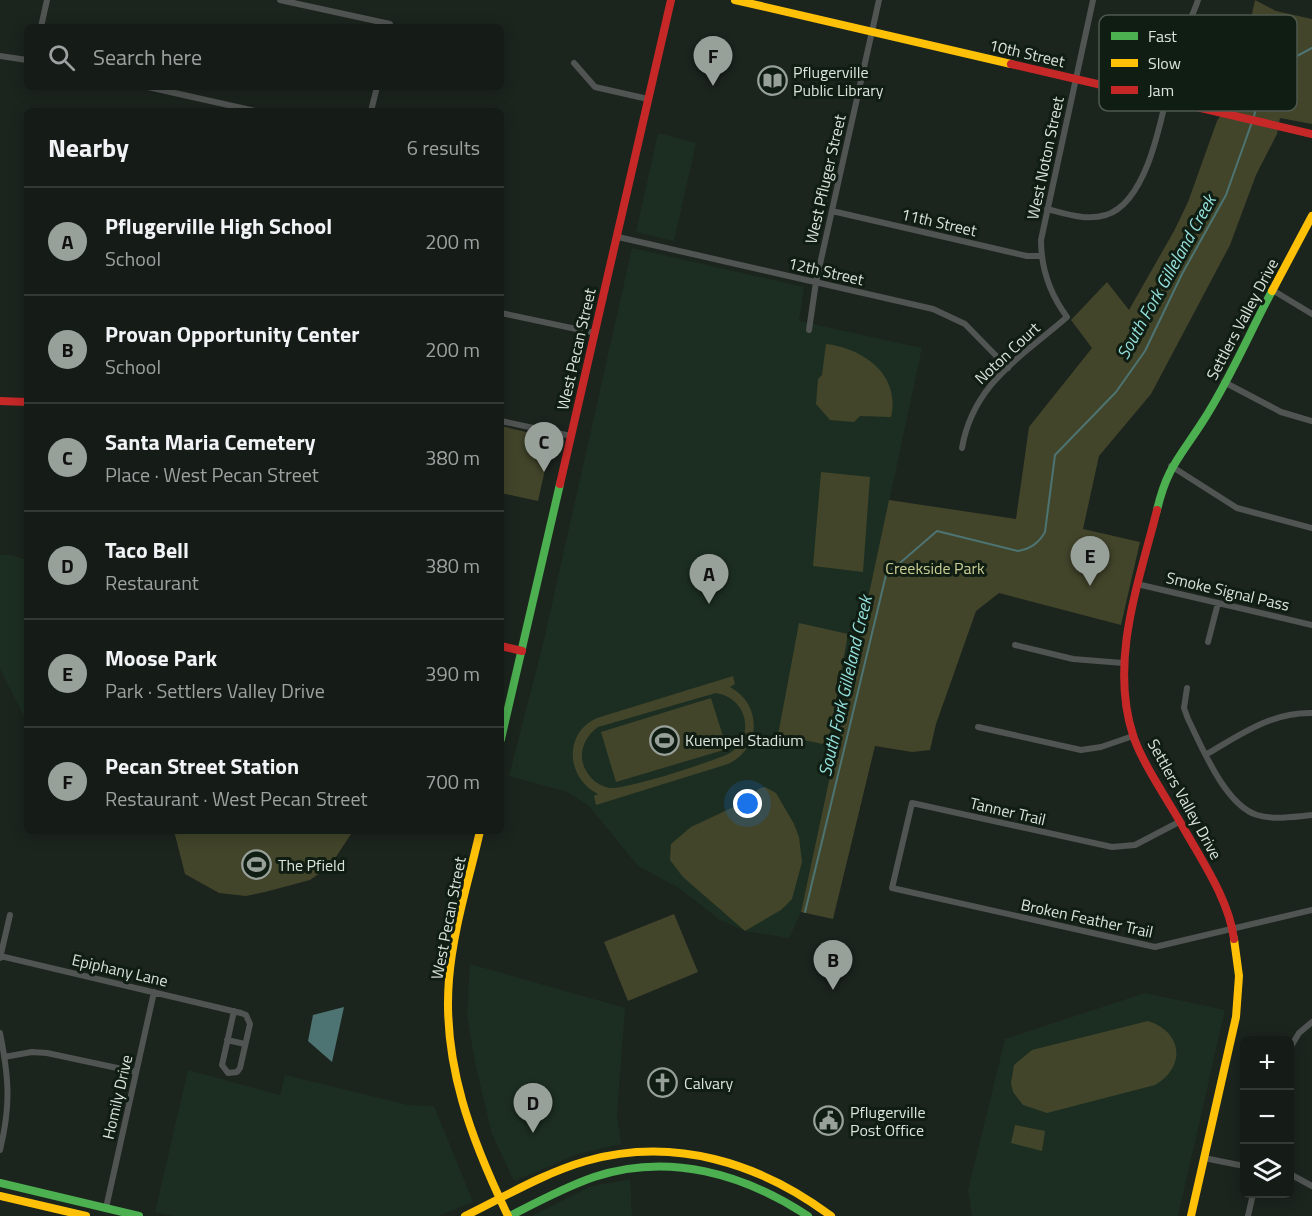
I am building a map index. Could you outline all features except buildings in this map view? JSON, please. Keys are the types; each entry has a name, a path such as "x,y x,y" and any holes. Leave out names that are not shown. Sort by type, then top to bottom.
{"main road":[{"name":"West Pecan Street","path":"504,726 618,237 670,0"},
{"name":"10th Street","path":"735,0 1099,85"},
{"name":"10th Street","path":"1207,111 1312,134"},
{"name":"Settlers Valley Drive","path":"1191,1216 1239,996 1238,959 1233,929 1214,883 1133,736 1124,693 1123,663 1137,584 1159,494 1171,466 1203,421 1312,216"},
{"path":"0,401 24,402"},
{"path":"504,647 522,651"},
{"name":"West Pecan Street","path":"479,834 449,978 449,1039 452,1065 464,1117 482,1165 509,1216"},
{"path":"465,1216 572,1166 619,1155 656,1152 705,1156 747,1167 774,1178 831,1216"},
{"path":"619,1155 623,1170"},
{"path":"509,1216 582,1181 623,1170 661,1166 705,1171 741,1180 768,1191 808,1216"},
{"path":"768,1191 774,1178"},
{"path":"0,1183 139,1216"},
{"path":"0,1196 86,1216"}],"street":[{"path":"42,24 47,0"},
{"path":"280,0 307,3 383,24"},
{"name":"West Pfluger Street","path":"809,330 816,282 879,0"},
{"name":"West Noton Street","path":"1067,317 1050,288 1041,256 1047,208 1093,0"},
{"path":"1192,15 1198,0"},
{"path":"0,56 24,60"},
{"path":"574,63 596,87 648,99"},
{"path":"161,90 242,108"},
{"path":"372,108 376,90"},
{"path":"1047,208 1090,218 1107,214 1118,208 1147,168 1154,150 1163,111"},
{"name":"11th Street","path":"832,212 1027,256 1041,256"},
{"name":"12th Street","path":"618,237 933,309 950,316 979,335 1008,368"},
{"path":"1274,291 1312,314"},
{"path":"504,314 595,333"},
{"name":"Noton Court","path":"962,448 972,410 985,390 1067,317"},
{"path":"1224,382 1281,412 1312,421"},
{"path":"504,422 571,436"},
{"path":"1171,466 1237,508 1312,528"},
{"name":"Smoke Signal Pass","path":"1137,584 1312,625"},
{"path":"1209,642 1218,603"},
{"path":"1014,645 1073,659 1123,663"},
{"path":"1187,688 1184,708 1230,796 1240,806 1256,814 1271,817 1312,815"},
{"path":"1207,754 1263,721 1292,713 1312,713"},
{"path":"978,727 1081,750 1101,747 1133,736"},
{"name":"Tanner Trail","path":"892,888 912,803 1112,847 1135,845 1179,822"},
{"name":"Broken Feather Trail","path":"892,888 1146,946 1172,945 1312,910"},
{"path":"0,957 10,915"},
{"name":"Epiphany Lane","path":"0,957 234,1011"},
{"name":"Homily Drive","path":"106,1208 154,992"},
{"path":"234,1011 250,1018 240,1068 237,1072 228,1073 222,1065 234,1011"},
{"path":"1294,1041 1299,1033 1312,1022"},
{"path":"0,1033 9,1109 0,1150"},
{"path":"227,1040 246,1044"},
{"path":"4,1057 47,1053 136,1072"},
{"path":"1204,1158 1240,1165"},
{"path":"1294,1176 1312,1186"},
{"path":"1248,1216 1253,1198"}],"shaded area":[{"path":"658,133 696,143 674,241 636,232"},
{"path":"632,248 804,287 799,321 922,348 801,912 789,938 745,931 720,920 679,888 638,866 589,806 567,792 509,776 543,644"},
{"path":"0,555 11,555 24,559 24,716 0,669"},
{"path":"470,964 625,1008 617,1114 621,1144 578,1154 514,1181 492,1134 476,1067 467,1016"},
{"path":"1145,993 1225,1010 1178,1216 972,1216 968,1190 1005,1039"},
{"path":"188,1070 280,1095 285,1075 408,1105 434,1106 473,1202 438,1216 173,1216 155,1212"},
{"path":"630,1179 632,1216 532,1216 589,1187"}],"green space":[{"name":"Creekside Park","path":"1255,0 1276,11 1294,15 1252,15"},
{"name":"Creekside Park","path":"1297,16 1312,19 1312,124 1280,118 1277,134 1256,175 1230,245 1151,394 1099,456 1083,529 1140,542 1121,625 999,593 976,611 936,724 930,750 912,752 875,746 833,919 801,912 889,500 1016,519 1029,427 1092,348 1071,320 1107,282 1129,310 1188,202 1217,121 1224,111 1297,111"},
{"path":"826,344 853,351 876,366 890,388 893,402 891,417 860,416 854,422 830,420 816,404 818,379 822,375"},
{"path":"504,427 552,438 538,501 504,494"},
{"path":"821,472 870,477 863,572 813,566"},
{"path":"799,623 848,634 828,745 778,735"},
{"path":"733,676 735,684 730,687 748,704 754,726 747,748 728,764 596,805 594,796 598,794 587,787 580,777 573,756 578,734 597,718","holes":["716,693 727,696 741,709 745,727 743,737 730,753 669,775 632,785 609,788 591,778 585,769 582,759 584,745 598,727"]},
{"name":"Kuempel Stadium","path":"711,698 727,749 616,782 601,732"},
{"path":"765,787 776,793 794,824 799,837 802,862 792,899 781,910 745,931 683,877 670,860 671,844 691,827 742,803 760,788"},
{"name":"The Pfield","path":"175,834 351,834 330,866 310,880 265,892 246,896 219,893 185,874"},
{"path":"674,914 698,972 628,1001 604,942"},
{"path":"1148,1021 1160,1026 1168,1033 1174,1041 1176,1050 1176,1060 1172,1069 1155,1085 1047,1113 1023,1105 1013,1092 1011,1083 1014,1065 1032,1050"},
{"path":"1015,1125 1045,1131 1042,1151 1011,1143"}],"water":[{"path":"344,1007 332,1062 308,1041 313,1015"}],"waterway":[{"name":"South Fork Gilleland Creek","path":"1297,56 1312,48"},
{"name":"South Fork Gilleland Creek","path":"1254,117 1255,111"},
{"name":"South Fork Gilleland Creek","path":"805,912 886,575 937,531 1018,551 1031,547 1040,539 1045,532 1055,455 1116,392 1145,351 1182,274 1226,195 1252,122"}],"traffic: fast":[{"path":"1157,510 1170,472 1222,390 1272,291"},
{"path":"504,726 560,484"},
{"path":"510,1216 594,1177 622,1170 650,1167 678,1167 705,1171 732,1179 784,1201 808,1216"},
{"path":"0,1183 139,1216"}],"traffic: slow":[{"path":"735,0 1011,64"},
{"path":"1272,291 1312,216"},
{"path":"479,834 451,960 448,1011 450,1041 462,1101 483,1159 508,1216"},
{"path":"1191,1216 1236,1017 1239,976 1234,939"},
{"path":"465,1216 570,1166 619,1154 651,1152 683,1153 715,1159 745,1169 804,1197 831,1216"},
{"path":"0,1196 86,1216"}],"traffic: jam":[{"path":"560,484 671,0"},
{"path":"1011,64 1099,84"},
{"path":"1213,111 1312,134"},
{"path":"0,401 24,402"},
{"path":"1157,510 1129,622 1125,650 1126,707 1133,735 1149,769 1221,895 1234,939"},
{"path":"504,647 522,651"}],"place":[{"name":"Pflugerville Public Library","path":"772,81"},
{"name":"Pecan Street Station","path":"713,86"},
{"name":"Santa Maria Cemetery","path":"544,472"},
{"name":"Moose Park","path":"1090,586"},
{"name":"Pflugerville High School","path":"709,604"},
{"name":"Kuempel Stadium","path":"664,740"},
{"name":"The Pfield","path":"257,865"},
{"name":"Provan Opportunity Center","path":"833,990"},
{"name":"Calvary","path":"663,1083"},
{"name":"Pflugerville Post Office","path":"829,1121"},
{"name":"Taco Bell","path":"533,1133"}]}
